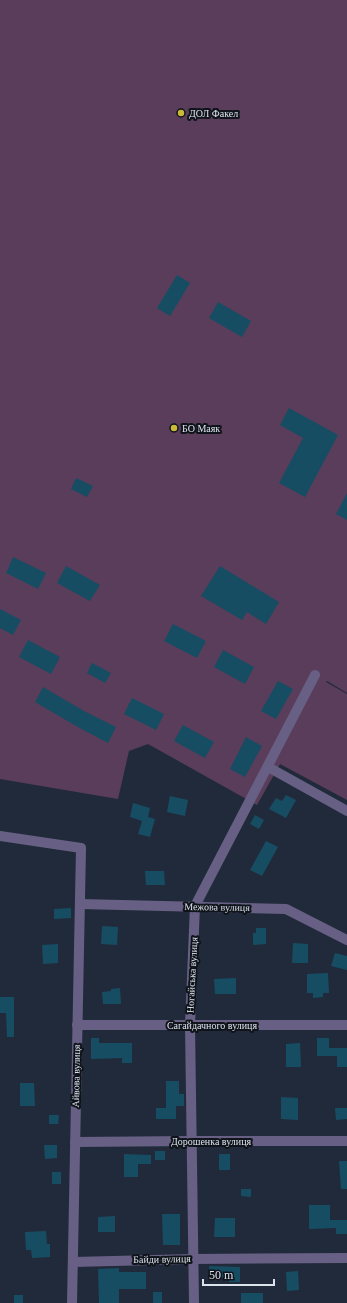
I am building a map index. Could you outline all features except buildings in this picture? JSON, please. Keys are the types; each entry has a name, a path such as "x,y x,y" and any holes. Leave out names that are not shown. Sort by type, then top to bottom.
{"street":[{"name":"Ногайська вулиця","path":"194,1303 190,1025 195,906 315,675"},
{"path":"268,767 347,811"},
{"name":"Айвова вулиця","path":"0,836 81,848 72,1303"},
{"name":"Межова вулиця","path":"80,904 286,909 347,940"},
{"name":"Сагайдачного вулиця","path":"78,1025 347,1025"},
{"name":"Дорошенка вулиця","path":"75,1142 347,1141"},
{"name":"Байди вулиця","path":"72,1262 194,1258 347,1258"}],"shaded area":[{"name":"БО Маяк","path":"0,0 347,0 347,693 327,681 326,682 347,694 347,800 280,764 257,805 148,744 129,751 118,799 0,779"}],"place":[{"name":"ДОЛ Факел","path":"181,113"},
{"name":"БО Маяк","path":"174,428"}]}
